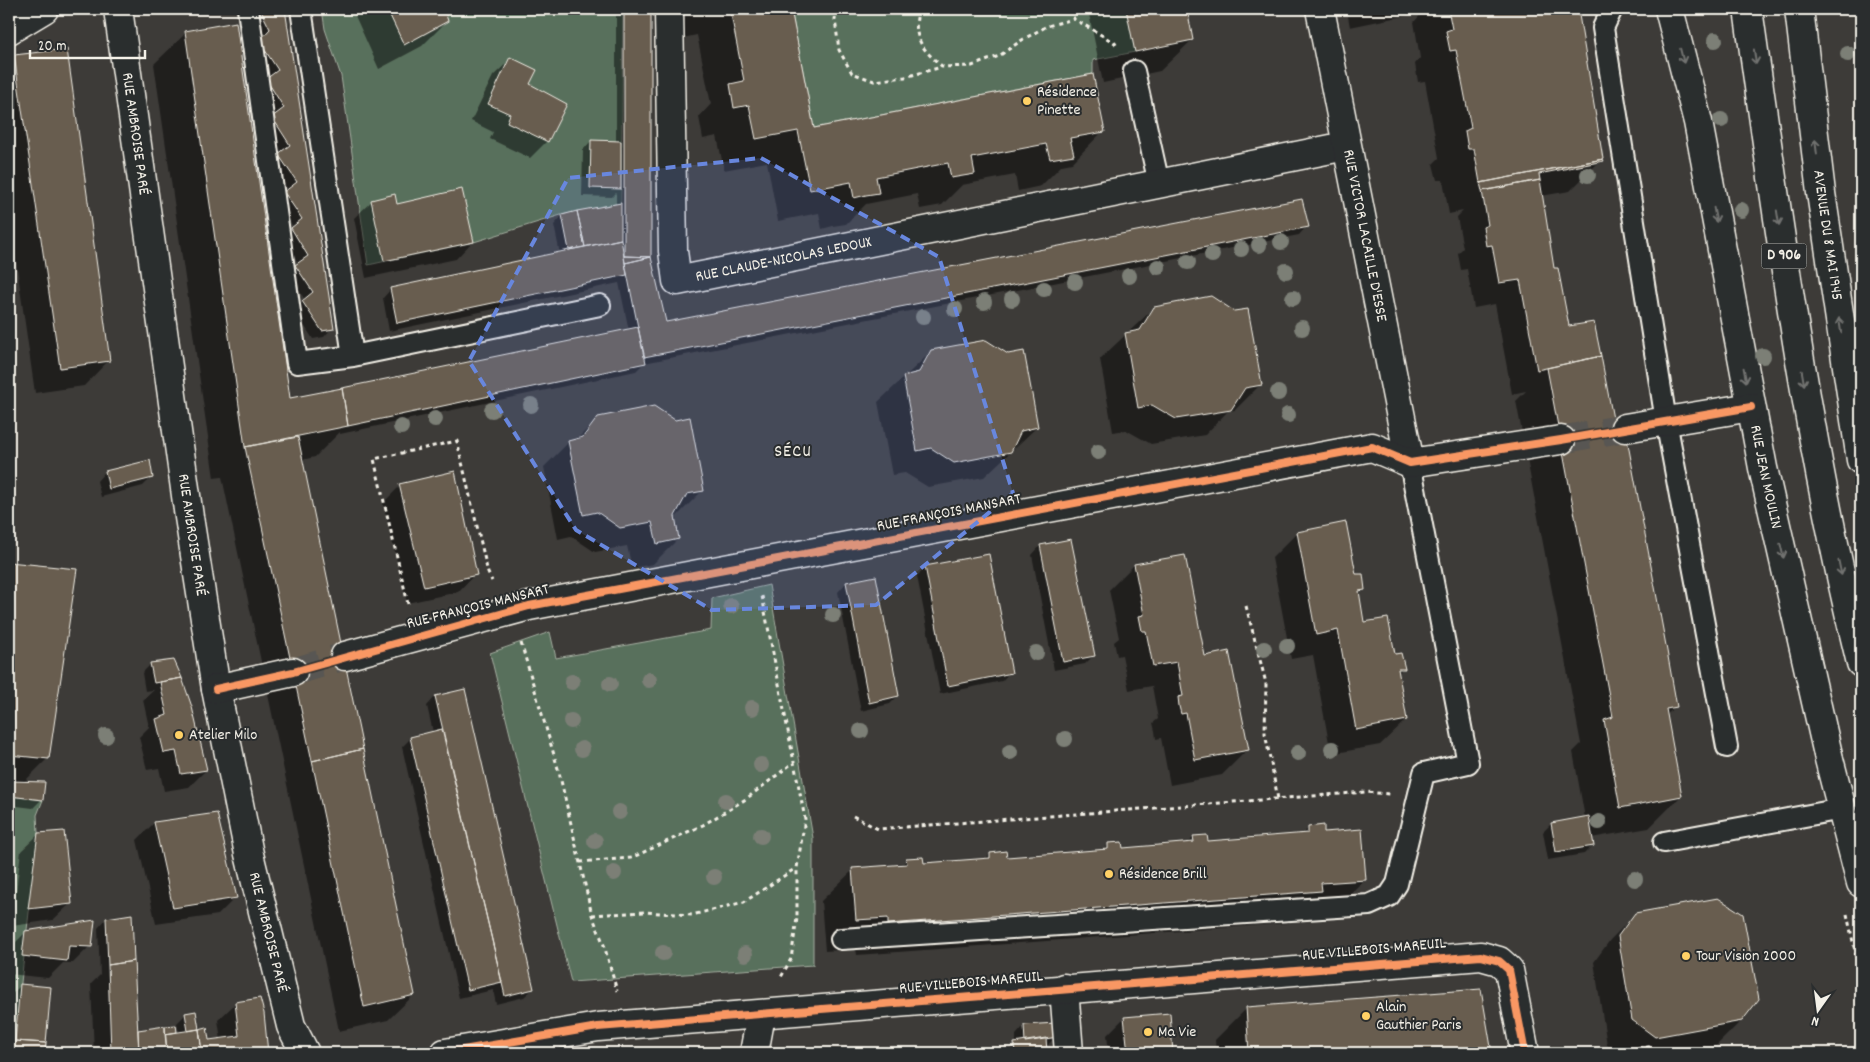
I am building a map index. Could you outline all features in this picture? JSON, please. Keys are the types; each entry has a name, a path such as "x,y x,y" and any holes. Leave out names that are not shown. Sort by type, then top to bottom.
{"street":[{"path":"9,30 44,9"},
{"name":"RUE AMBROISE PARÉ","path":"118,9 189,517 216,689 249,854 291,1026 304,1053"},
{"name":"RUE CLAUDE-NICOLAS LEDOUX","path":"669,9 673,251 676,281 1346,146"},
{"name":"RUE VICTOR LACAILLE D'ESSE","path":"1320,9 1410,462"},
{"name":"RUE JEAN MOULIN","path":"1669,9 1698,122 1762,468 1842,809 1861,882"},
{"name":"D 906","path":"1748,9 1798,352 1826,503 1861,663"},
{"name":"AVENUE DU 8 MAI 1945","path":"1800,9 1821,193 1861,460"},
{"path":"1625,428 1751,407"},
{"name":"RUE FRANÇOIS MANSART","path":"345,656 508,612 756,563 1372,447 1410,462 1561,440"},
{"path":"216,689 292,672"},
{"name":"RUE VILLEBOIS MAREUIL","path":"445,1053 598,1027 761,1015 1064,988 1481,956 1499,961 1508,970 1525,1053"},
{"path":"1064,988 1069,1053"},
{"path":"754,1053 761,1015"}],"lane":[{"path":"248,9 297,363 353,356 600,305"},
{"path":"301,9 353,356"},
{"path":"1612,9 1604,28 1666,421 1727,747"},
{"path":"1134,70 1159,184"},
{"path":"841,939 1369,905 1389,896 1397,884 1424,774 1468,763 1410,462"},
{"path":"1664,842 1842,809"}],"path":[{"path":"837,9 835,19 839,50 852,73 874,81 905,77 943,67 972,66 999,56 1047,26 1074,19"},
{"path":"912,9 918,10 916,31 927,54 943,67"},
{"path":"1071,9 1074,19 1115,43 1134,70"},
{"path":"415,637 374,459 457,441 488,573 508,612 524,652 556,763 592,915 615,982"},
{"path":"756,563 805,819 796,868 797,918 791,959 761,1015"},
{"path":"1246,606 1266,683 1266,733 1278,799"},
{"path":"580,862 631,858 703,825 746,799 794,762"},
{"path":"853,816 878,830 1366,792 1417,797"},
{"path":"592,915 645,912 692,915 744,902 796,868"},
{"path":"1614,1053 1649,1047 1650,1053"}],"highlighted area":[{"path":"761,158 939,257 1013,493 876,605 712,610 576,530 469,361 568,178"}],"green space":[{"path":"322,9 387,9 404,45 448,22 444,9 623,9 621,203 561,215 474,242 368,265 341,76 325,29"},
{"path":"791,9 1126,9 1135,52 1093,60 1093,74 814,128"},
{"path":"769,585 813,838 813,965 571,982 490,653 550,632 556,658 711,630 712,598"},
{"path":"9,796 43,800 37,815 38,833 13,1053 9,1053"}],"building":[{"path":"260,9 285,9 334,329 322,331 302,301 313,292 295,265 308,256 291,228 302,219 284,192 297,182 278,154 290,145 272,117 284,108 266,79 278,70 259,41 270,29"},
{"path":"387,9 444,9 448,21 404,45"},
{"path":"624,9 651,9 651,257 624,256"},
{"name":"Résidence Pinette","path":"730,9 791,9 814,128 1093,74 1105,132 1070,138 1074,155 1050,159 1046,144 972,158 975,174 951,178 948,163 876,177 879,193 854,198 851,182 810,190 798,131 756,139 749,105 734,108 730,84 744,81"},
{"path":"1126,9 1187,9 1193,40 1135,52"},
{"path":"1448,9 1578,9 1603,159 1480,183 1474,149 1468,149 1465,131 1471,128 1456,50 1450,51 1446,31 1452,29"},
{"path":"236,22 290,398 342,388 348,426 245,447 185,31"},
{"path":"67,49 110,361 60,368 14,55"},
{"path":"510,57 537,70 530,84 567,104 548,142 507,122 510,114 488,104"},
{"path":"591,140 621,141 621,189 590,188"},
{"path":"1603,159 1604,161 1539,174 1540,180 1482,191 1480,183"},
{"path":"1540,180 1554,268 1558,268 1569,326 1594,322 1601,356 1537,370 1520,280 1499,283 1492,245 1486,246 1483,227 1488,225 1482,191"},
{"path":"462,189 474,242 384,261 371,200 395,194 397,204"},
{"path":"1302,199 1309,227 644,357 625,263 651,257 666,322"},
{"path":"621,203 621,239 585,247 577,211"},
{"path":"577,211 585,247 569,250 562,215"},
{"path":"621,239 627,275 397,323 390,288"},
{"path":"624,256 651,257 625,263"},
{"path":"1211,296 1234,311 1248,309 1262,385 1245,388 1231,410 1176,419 1152,405 1138,408 1125,333 1140,330 1154,307"},
{"path":"638,327 646,363 348,426 342,388"},
{"path":"986,340 1008,354 1024,351 1038,427 1021,431 1011,452 954,463 931,448 917,451 903,376 919,372 931,350"},
{"path":"1601,356 1613,419 1625,428 1667,651 1677,707 1666,709 1682,796 1620,808 1604,720 1613,717 1547,368"},
{"path":"654,406 675,420 690,417 704,491 687,494 675,516 679,539 657,544 652,522 620,528 597,512 583,515 568,441 583,437 598,417"},
{"path":"298,437 363,749 312,761 245,447"},
{"path":"150,460 153,478 109,489 105,471"},
{"path":"455,471 477,575 424,587 399,484"},
{"path":"1346,522 1356,574 1363,574 1365,590 1359,591 1364,622 1388,618 1395,654 1401,653 1405,669 1398,669 1407,720 1356,730 1338,630 1316,635 1297,532"},
{"path":"1071,539 1095,656 1063,662 1040,545"},
{"path":"989,554 1012,673 948,686 925,566"},
{"path":"1185,555 1205,656 1229,651 1249,750 1195,760 1186,713 1181,714 1179,706 1178,697 1183,696 1177,662 1153,666 1146,631 1142,631 1139,616 1144,615 1134,564"},
{"path":"9,562 77,569 49,759 9,755"},
{"path":"876,576 899,696 869,703 846,582"},
{"path":"174,660 182,678 154,683 150,663"},
{"name":"Atelier Milo","path":"182,678 192,707 207,770 181,774 176,751 164,753 156,719 167,715 160,682"},
{"path":"465,689 534,989 505,996 435,696"},
{"path":"442,729 502,982 468,990 410,737"},
{"path":"363,749 415,995 364,1007 312,761"},
{"path":"9,781 45,782 43,800 9,796"},
{"path":"217,813 237,898 173,908 154,822"},
{"path":"1589,816 1594,846 1556,852 1551,823"},
{"name":"Résidence Brill","path":"1324,825 1324,832 1362,829 1366,880 1321,883 1322,891 888,924 888,918 856,920 852,868 907,864 906,858 923,857 924,863 990,858 990,853 1006,851 1007,857 1108,849 1108,843 1122,842 1123,848 1194,842 1193,836 1207,835 1208,841 1308,833 1308,827"},
{"path":"64,831 72,904 28,909 38,833"},
{"name":"Tour Vision 2000","path":"1718,898 1743,914 1759,999 1742,1021 1655,1037 1632,1020 1618,936 1635,913"},
{"path":"132,914 134,961 108,965 106,918"},
{"path":"95,920 92,947 69,946 67,961 22,956 25,931"},
{"path":"134,961 139,1053 111,1053 108,965"},
{"path":"20,984 51,987 46,1043 15,1041"},
{"name":"Alain Gauthier Paris","path":"1481,989 1492,1053 1249,1053 1246,1007"},
{"path":"260,998 264,1013 268,1053 202,1053 199,1029 207,1027 209,1040 239,1036 235,1002"},
{"path":"196,1011 199,1029 188,1031 185,1013"},
{"name":"Ma Vie","path":"1170,1013 1173,1053 1128,1053 1124,1017"},
{"path":"1056,1023 1058,1037 1025,1042 1024,1025"},
{"path":"176,1025 177,1032 165,1034 165,1026"},
{"path":"165,1026 167,1053 139,1053 138,1030"},
{"path":"199,1029 202,1053 167,1053 165,1034"},
{"path":"1046,1038 1047,1053 1015,1053 1014,1043"},
{"path":"15,1041 46,1043 45,1053 13,1053"}],"tunnel":[{"path":"1561,440 1625,428"},
{"path":"293,672 345,656"}],"cycle path":[{"path":"216,689 293,672 529,606 1372,447 1410,463 1561,440 1751,407"},
{"path":"445,1053 598,1027 1481,956 1499,961 1509,970 1525,1053"}],"place":[{"name":"Résidence Pinette","path":"1027,101"},
{"name":"Atelier Milo","path":"179,735"},
{"name":"Résidence Brill","path":"1109,874"},
{"name":"Tour Vision 2000","path":"1686,956"},
{"name":"Alain Gauthier Paris","path":"1366,1016"},
{"name":"Ma Vie","path":"1148,1032"}],"district":[{"name":"SÉCU","path":"793,452"}]}
